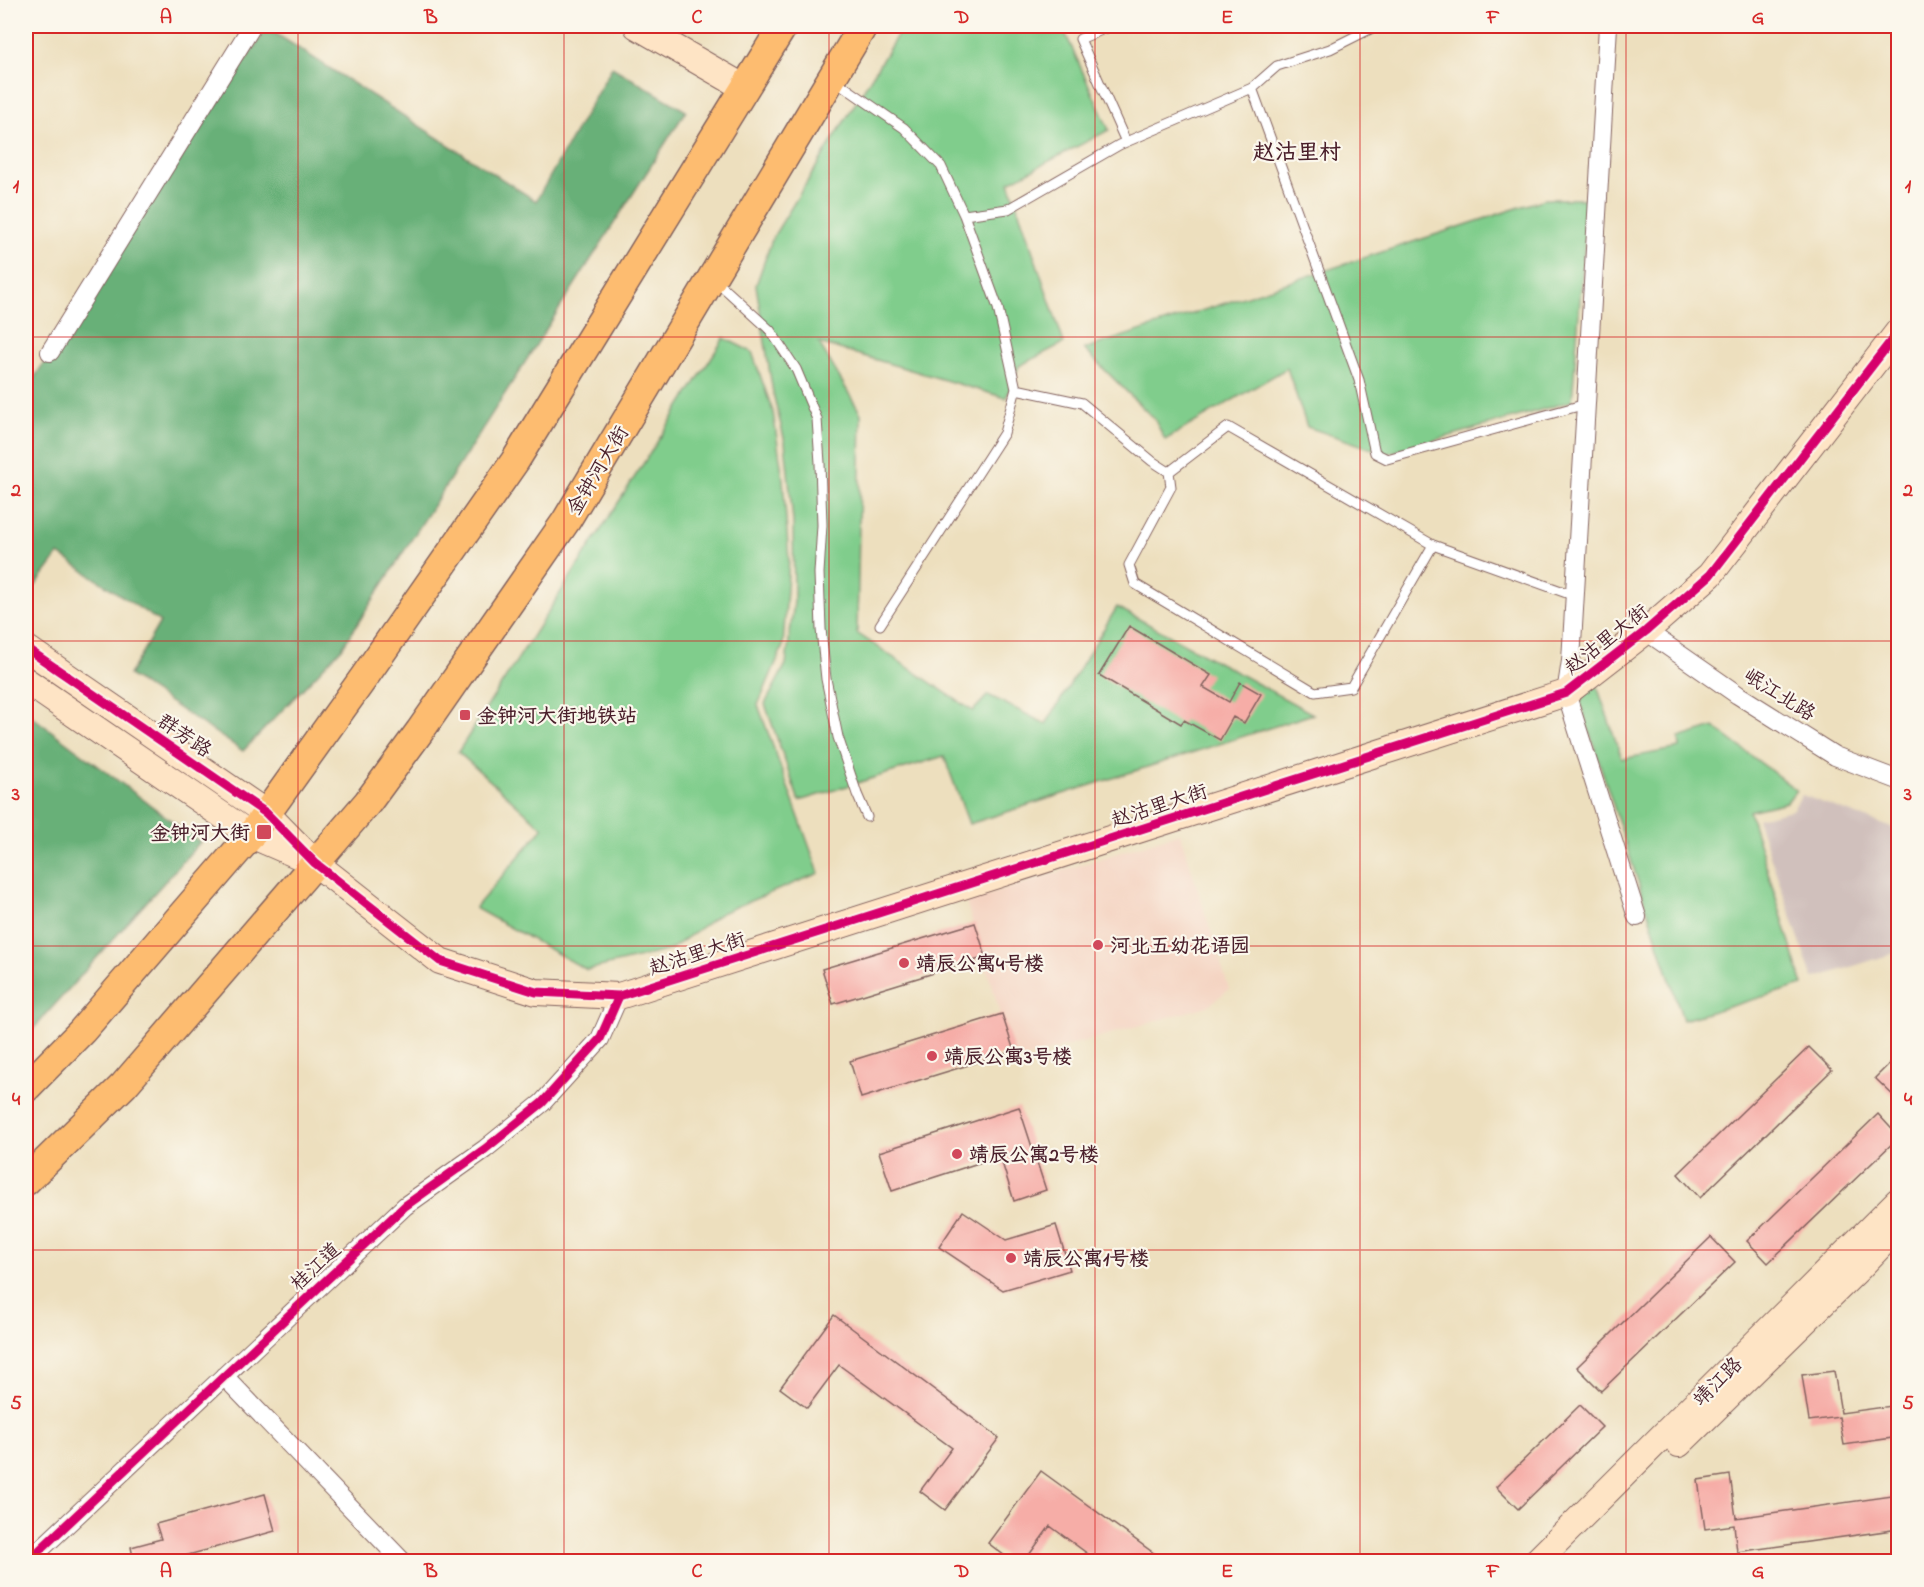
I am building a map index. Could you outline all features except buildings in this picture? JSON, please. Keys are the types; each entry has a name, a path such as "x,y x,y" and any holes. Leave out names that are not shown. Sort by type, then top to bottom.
{"main road":[{"path":"26,1088 82,1031 259,824 353,693 515,460 783,26"},
{"name":"金钟河大街","path":"26,1181 124,1085 368,802 420,731 566,521 863,26"}],"street":[{"path":"50,352 252,26"},
{"path":"638,26 745,88"},
{"path":"1608,26 1571,661 1566,693 1637,916"},
{"name":"赵沽里大街","path":"315,863 440,961 536,992 619,996 1566,693 1646,631 1710,575 1899,332"},
{"name":"岷江北路","path":"1646,631 1737,695 1835,756 1899,780"},
{"name":"群芳路","path":"26,648 259,824 315,863"},
{"name":"群芳路","path":"26,681 259,824"},
{"name":"桂江道","path":"27,1562 405,1206 485,1149 542,1103 600,1039 619,996"},
{"name":"靖江路","path":"1559,1562 1890,1235 1899,1201"},
{"name":"靖江路","path":"1536,1562 1890,1235"},
{"path":"224,1376 403,1562"}],"lane":[{"path":"1111,26 1080,39 1126,142"},
{"path":"964,215 1008,209 1126,142 1252,88 1277,66 1330,49 1376,26"},
{"path":"831,78 904,128 941,166 964,215 998,308 1016,390 1004,433 880,626"},
{"path":"1252,88 1359,381 1375,453 1387,459 1586,405"},
{"path":"713,277 770,330 796,369 817,419 822,514 819,573 820,629 826,679 838,737 867,818"},
{"path":"1016,390 1082,404 1152,461 1169,472 1171,487 1129,564 1135,584 1315,692 1351,687 1432,545"},
{"path":"1169,472 1228,427 1432,545 1575,596"}],"shaded area":[{"path":"1802,795 1898,830 1898,952 1813,979 1757,818 1792,810"},
{"name":"河北五幼花语园","path":"1180,833 1229,989 1208,1006 1015,1061 966,902"}],"green space":[{"path":"903,26 1062,26 1109,130 1009,182 1064,343 1019,366 1006,398 819,343 861,414 857,633 973,711 988,695 1046,724 1117,607 1313,714 969,824 944,756 799,801 765,704 786,664 794,602 793,521 785,442 773,393 756,285 773,237"},
{"path":"267,28 536,201 612,67 686,111 342,648 243,751 129,675 160,622 59,554 26,598 26,390"},
{"path":"1545,199 1588,199 1572,401 1387,454 1307,427 1287,368 1165,440 1155,420 1084,349"},
{"path":"724,338 752,352 773,412 783,479 789,560 783,646 758,705 819,873 721,913 670,950 587,970 475,908 543,828 458,752"},
{"path":"1595,680 1622,759 1680,748 1679,738 1714,727 1796,790 1787,802 1749,811 1803,985 1683,1020 1580,703"},
{"path":"26,712 200,842 26,1037"}],"cycle path":[{"path":"26,648 266,813 315,863 440,961 536,992 619,996 1566,693 1646,631 1710,575 1898,332"},
{"path":"27,1562 405,1206 485,1149 542,1103 600,1039 619,996"}],"place":[{"name":"金钟河大街地铁站","path":"465,715"},
{"name":"金钟河大街","path":"264,832"},
{"name":"河北五幼花语园","path":"1098,945"},
{"name":"靖辰公寓4号楼","path":"904,963"},
{"name":"靖辰公寓3号楼","path":"932,1056"},
{"name":"靖辰公寓2号楼","path":"957,1154"},
{"name":"靖辰公寓1号楼","path":"1011,1258"}],"district":[{"name":"赵沽里村","path":"1297,151"}]}
